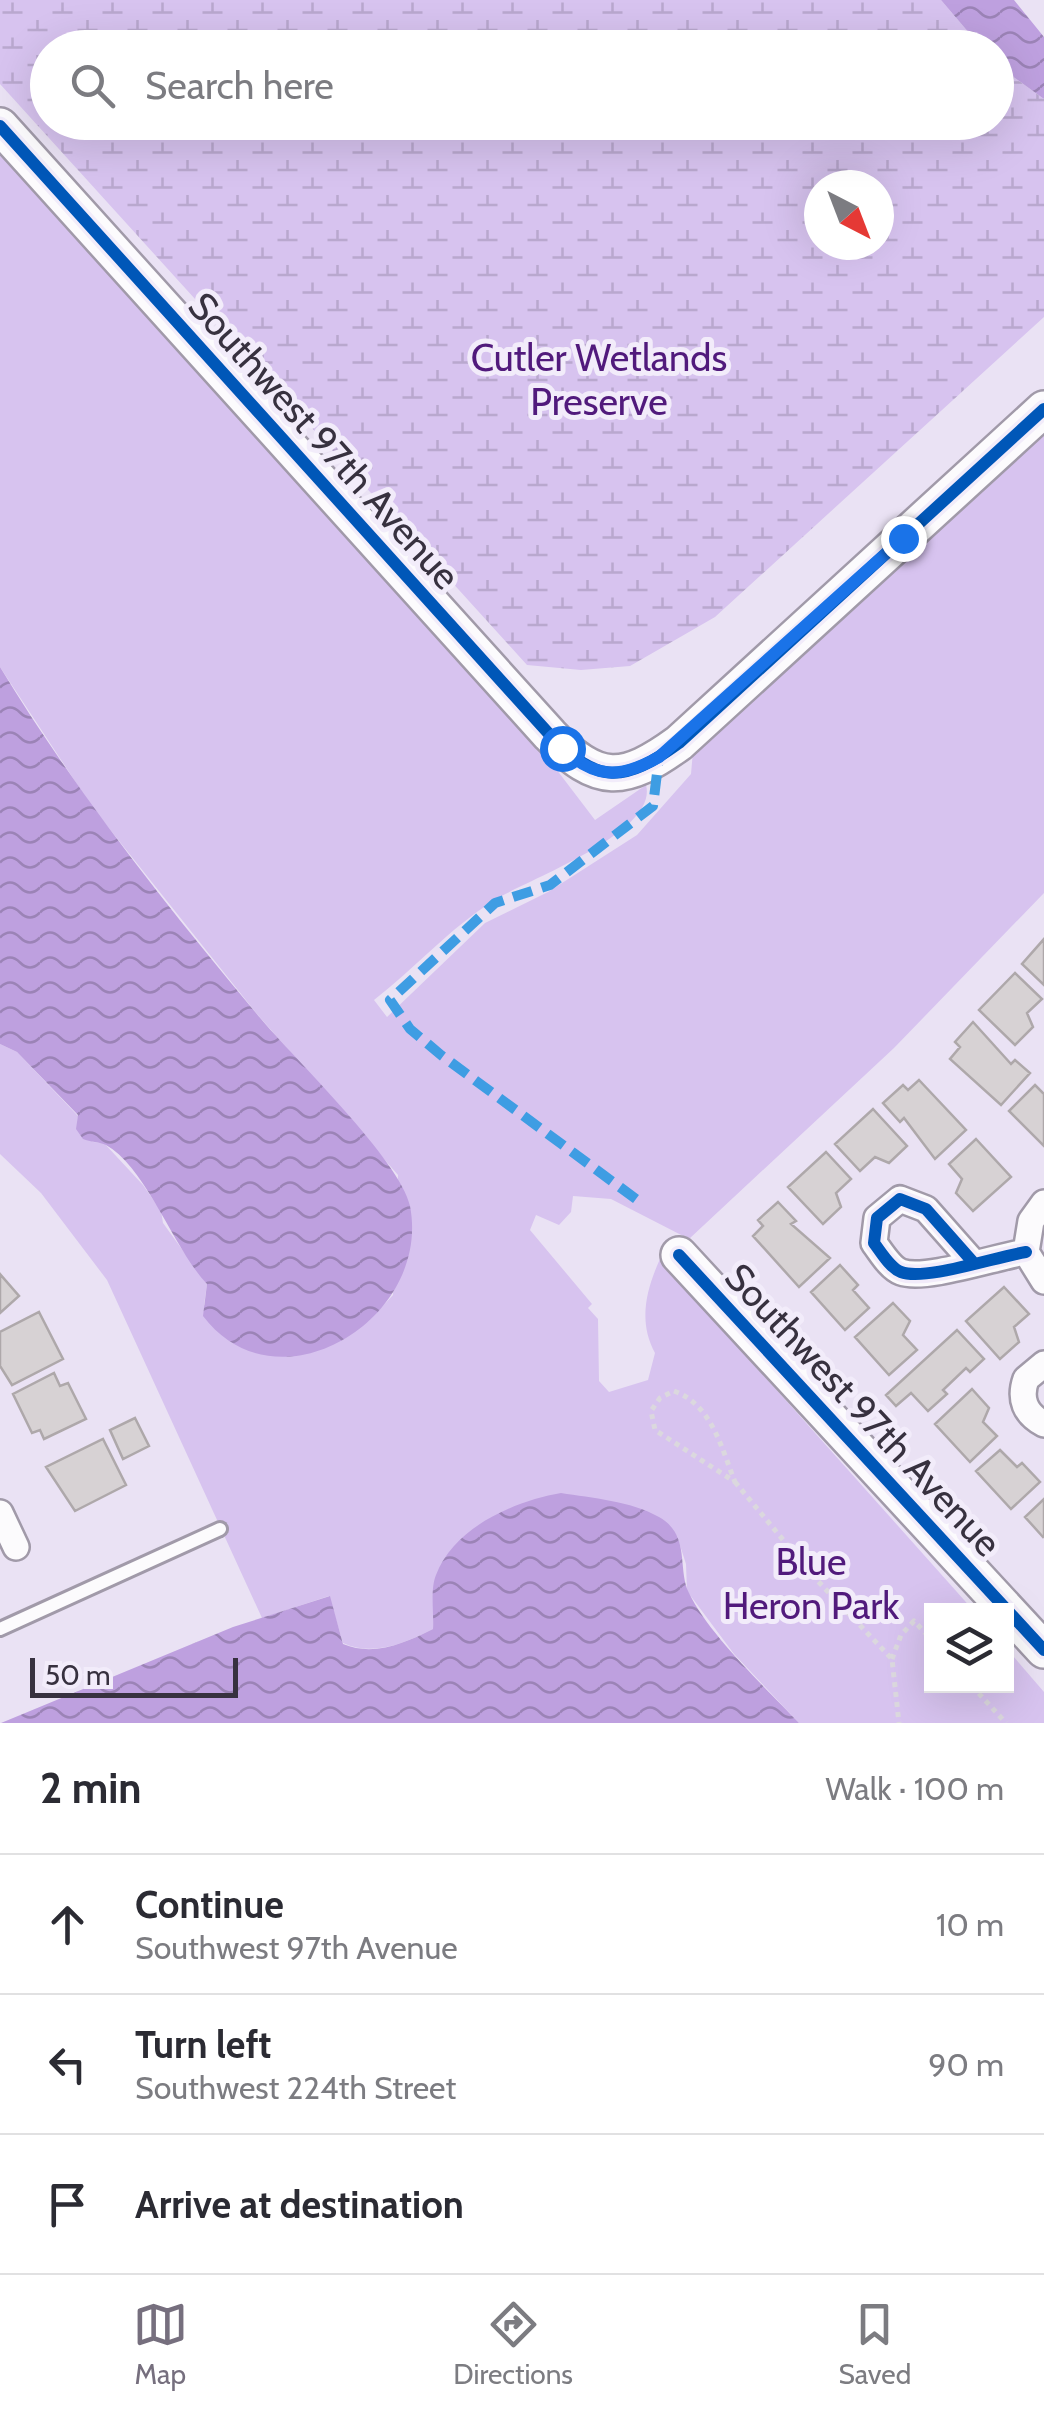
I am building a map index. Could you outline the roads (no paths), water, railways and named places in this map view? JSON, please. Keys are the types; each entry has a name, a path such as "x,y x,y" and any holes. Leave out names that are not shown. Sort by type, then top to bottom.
{"street":[{"name":"Southwest 97th Avenue","path":"0,126 562,748 586,768 617,774 644,766 679,743 1044,409"},
{"path":"1044,1203 1030,1222 1026,1252 1044,1281"},
{"path":"972,1261 1026,1252"},
{"name":"Southwest 97th Avenue","path":"679,1255 1038,1631"},
{"path":"1044,1364 1026,1379 1023,1399 1032,1418 1044,1424"},
{"path":"0,1512 16,1546"}],"lane":[{"path":"0,1629 220,1529"}],"water":[{"path":"941,0 1014,0 1044,37 1044,99 1014,77 1014,30 967,30"},
{"path":"0,667 58,757 154,887 256,1013 366,1136 402,1186 410,1206 410,1247 397,1285 374,1316 342,1340 307,1354 270,1356 234,1344 203,1316 207,1284 134,1171 106,1145 83,1139 76,1129 78,1115 17,1052 0,1044"},
{"path":"561,1493 636,1507 669,1524 676,1533 686,1584 698,1609 739,1661 799,1723 1,1723 233,1627 330,1596 343,1644 378,1649 411,1639 433,1629 434,1581 457,1543 506,1510"}],"park label":[{"name":"Cutler Wetlands Preserve","path":"599,380"},
{"name":"Blue Heron Park","path":"811,1584"}]}
